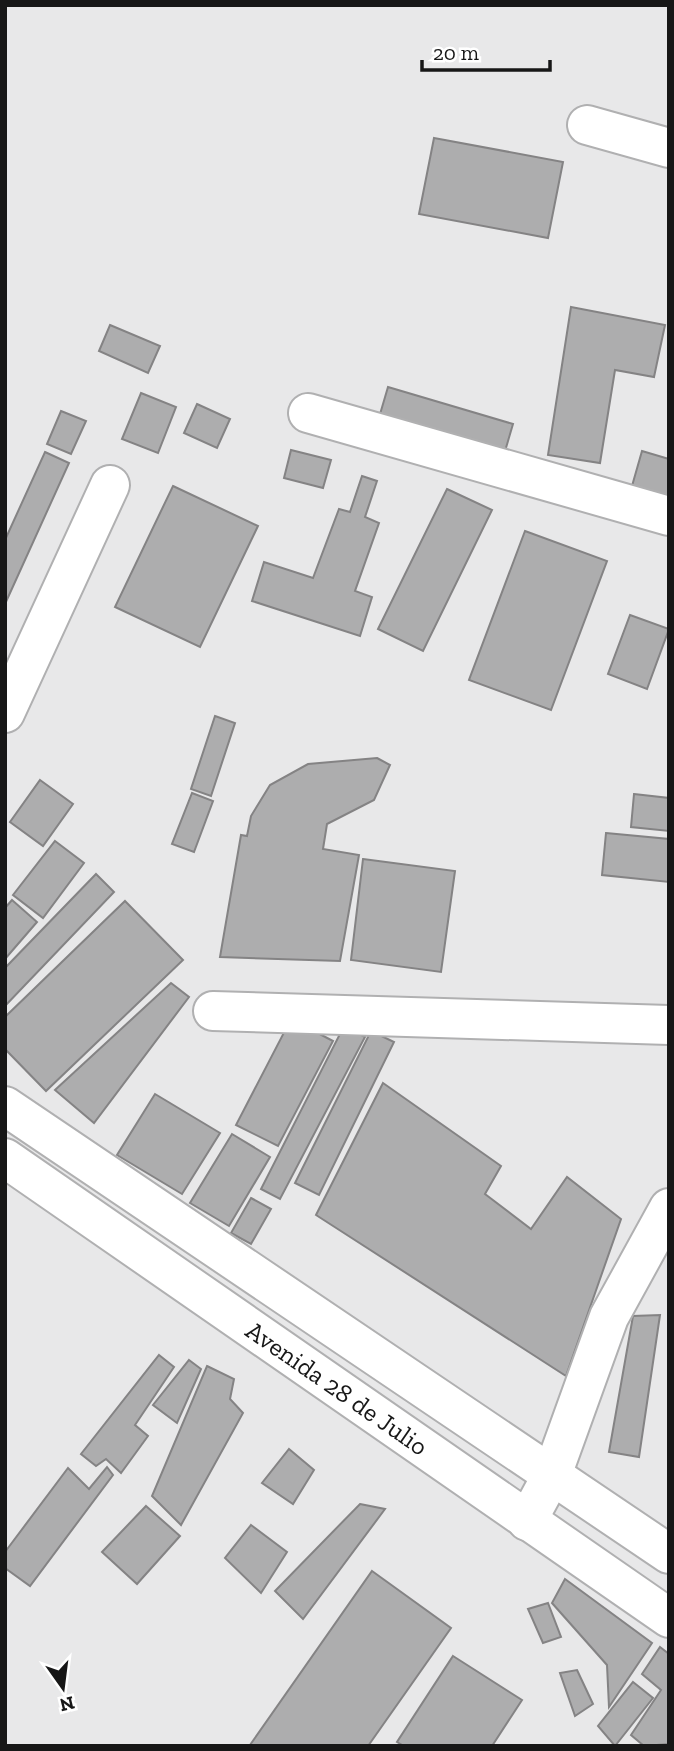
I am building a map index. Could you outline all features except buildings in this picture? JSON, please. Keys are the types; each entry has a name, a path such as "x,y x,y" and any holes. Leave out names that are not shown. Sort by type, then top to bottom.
{"street":[{"path":"587,125 669,148"},
{"path":"308,413 669,516"},
{"path":"5,713 110,485"},
{"path":"213,1011 669,1025"},
{"name":"Avenida 28 de Julio","path":"5,1106 669,1553"},
{"path":"10,1162 38,1129"},
{"name":"Avenida 28 de Julio","path":"10,1162 669,1618"},
{"path":"527,1521 552,1475 609,1317 669,1208"}]}
